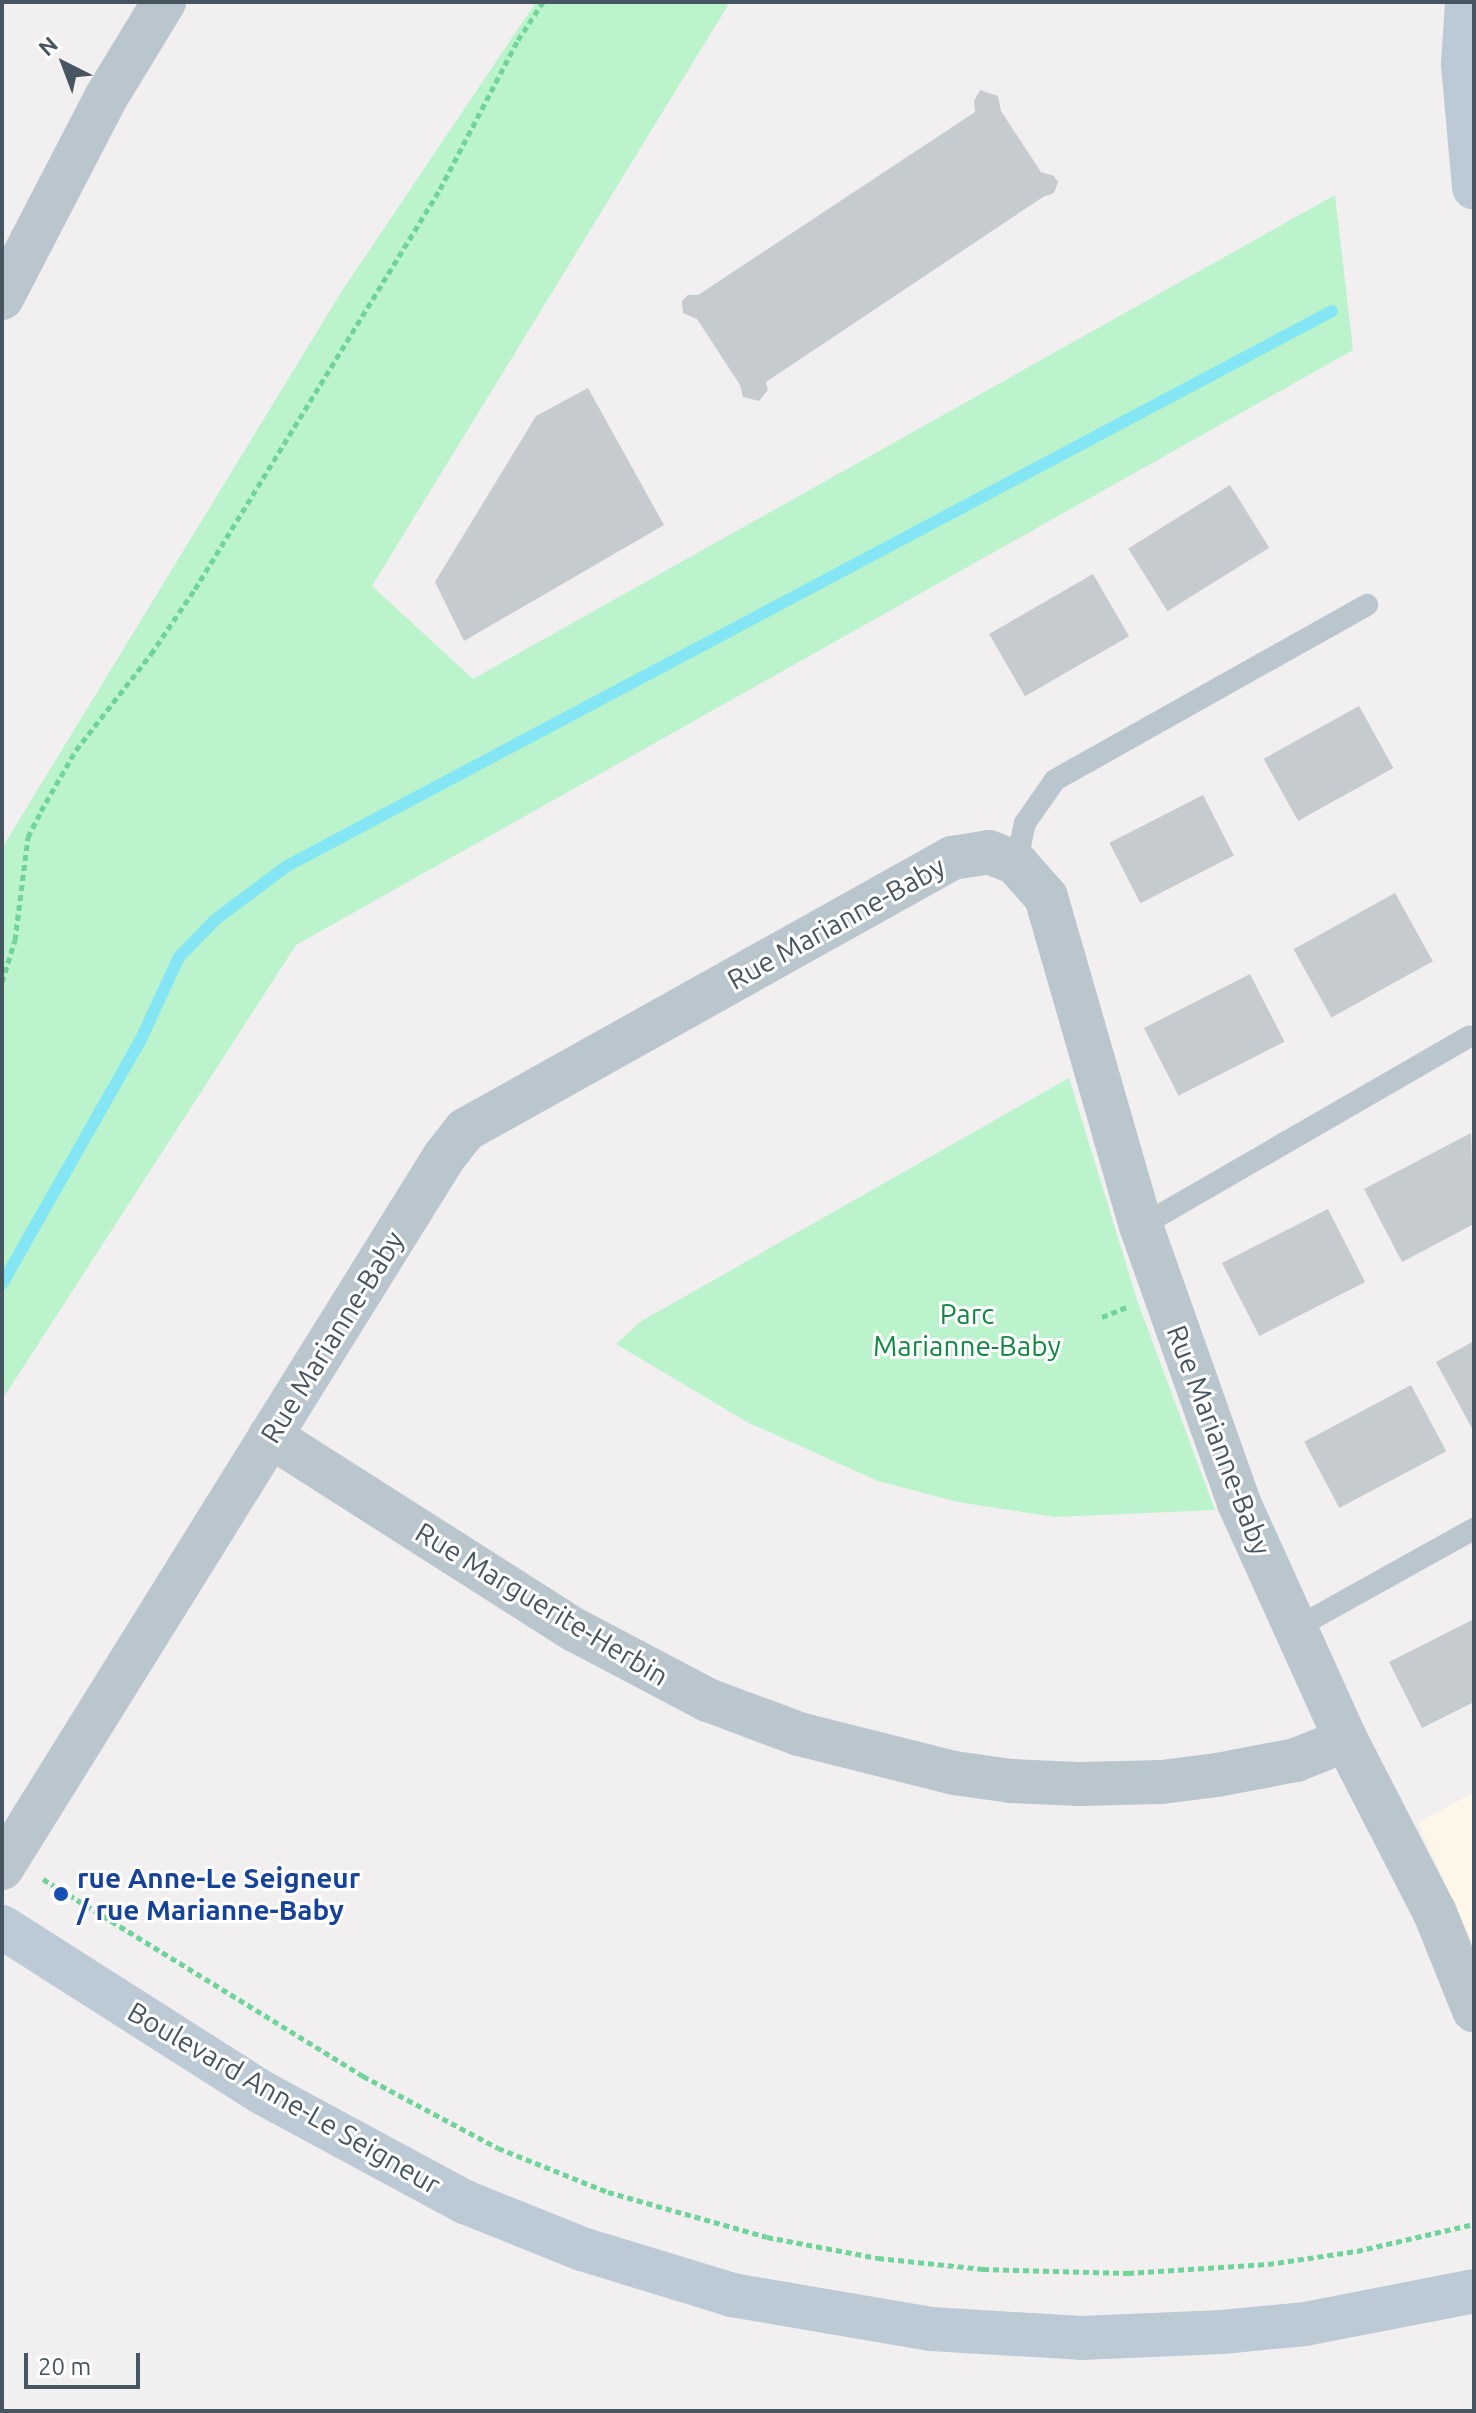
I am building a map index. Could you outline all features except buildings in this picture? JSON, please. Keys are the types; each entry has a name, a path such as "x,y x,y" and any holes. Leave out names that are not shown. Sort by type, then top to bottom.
{"street":[{"path":"2,298 91,124 164,2"},
{"path":"1467,2 1463,64 1474,188"},
{"name":"Rue Marianne-Baby","path":"20,1871 270,1436 444,1157 465,1130 952,858 989,852 1016,863 1038,884 1052,912 1091,1061 1141,1226 1239,1503 1346,1740 1435,1913 1474,2010"},
{"name":"Rue Marguerite-Herbin","path":"270,1436 615,1653 708,1700 799,1734 954,1773 1079,1784 1162,1782 1217,1775 1296,1760 1346,1740"},
{"name":"Boulevard Anne-Le Seigneur","path":"2,1927 263,2093 465,2202 582,2249 732,2295 931,2329 1081,2338 1222,2332 1305,2324 1474,2291"}],"lane":[{"path":"1016,863 1025,823 1055,780 1367,605"},
{"path":"1141,1226 1469,1037"},
{"path":"1294,1629 1474,1529"}],"path":[{"path":"2,982 15,940 28,837 46,800 76,750 151,654 195,589 453,168 518,40 543,2"},
{"name":"Boulevard Anne-Le Seigneur","path":"20,1871 337,2061 486,2142 608,2192 767,2237 878,2258 983,2269 1128,2273 1268,2264 1357,2251 1474,2224"}],"shaded area":[{"path":"1474,1792 1474,1947 1418,1823"}],"green space":[{"path":"536,2 730,2 372,586 473,679 1335,195 1353,350 296,945 2,1400 2,848 340,294"},
{"name":"Parc Marianne-Baby","path":"1069,1078 1138,1303 1215,1510 1055,1517 958,1502 878,1481 749,1423 616,1344 640,1322"}],"waterway":[{"path":"2,1284 141,1039 179,957 216,919 287,866 1332,311"}],"place":[{"name":"rue Anne-Le Seigneur / rue Marianne-Baby","path":"61,1894"}]}
